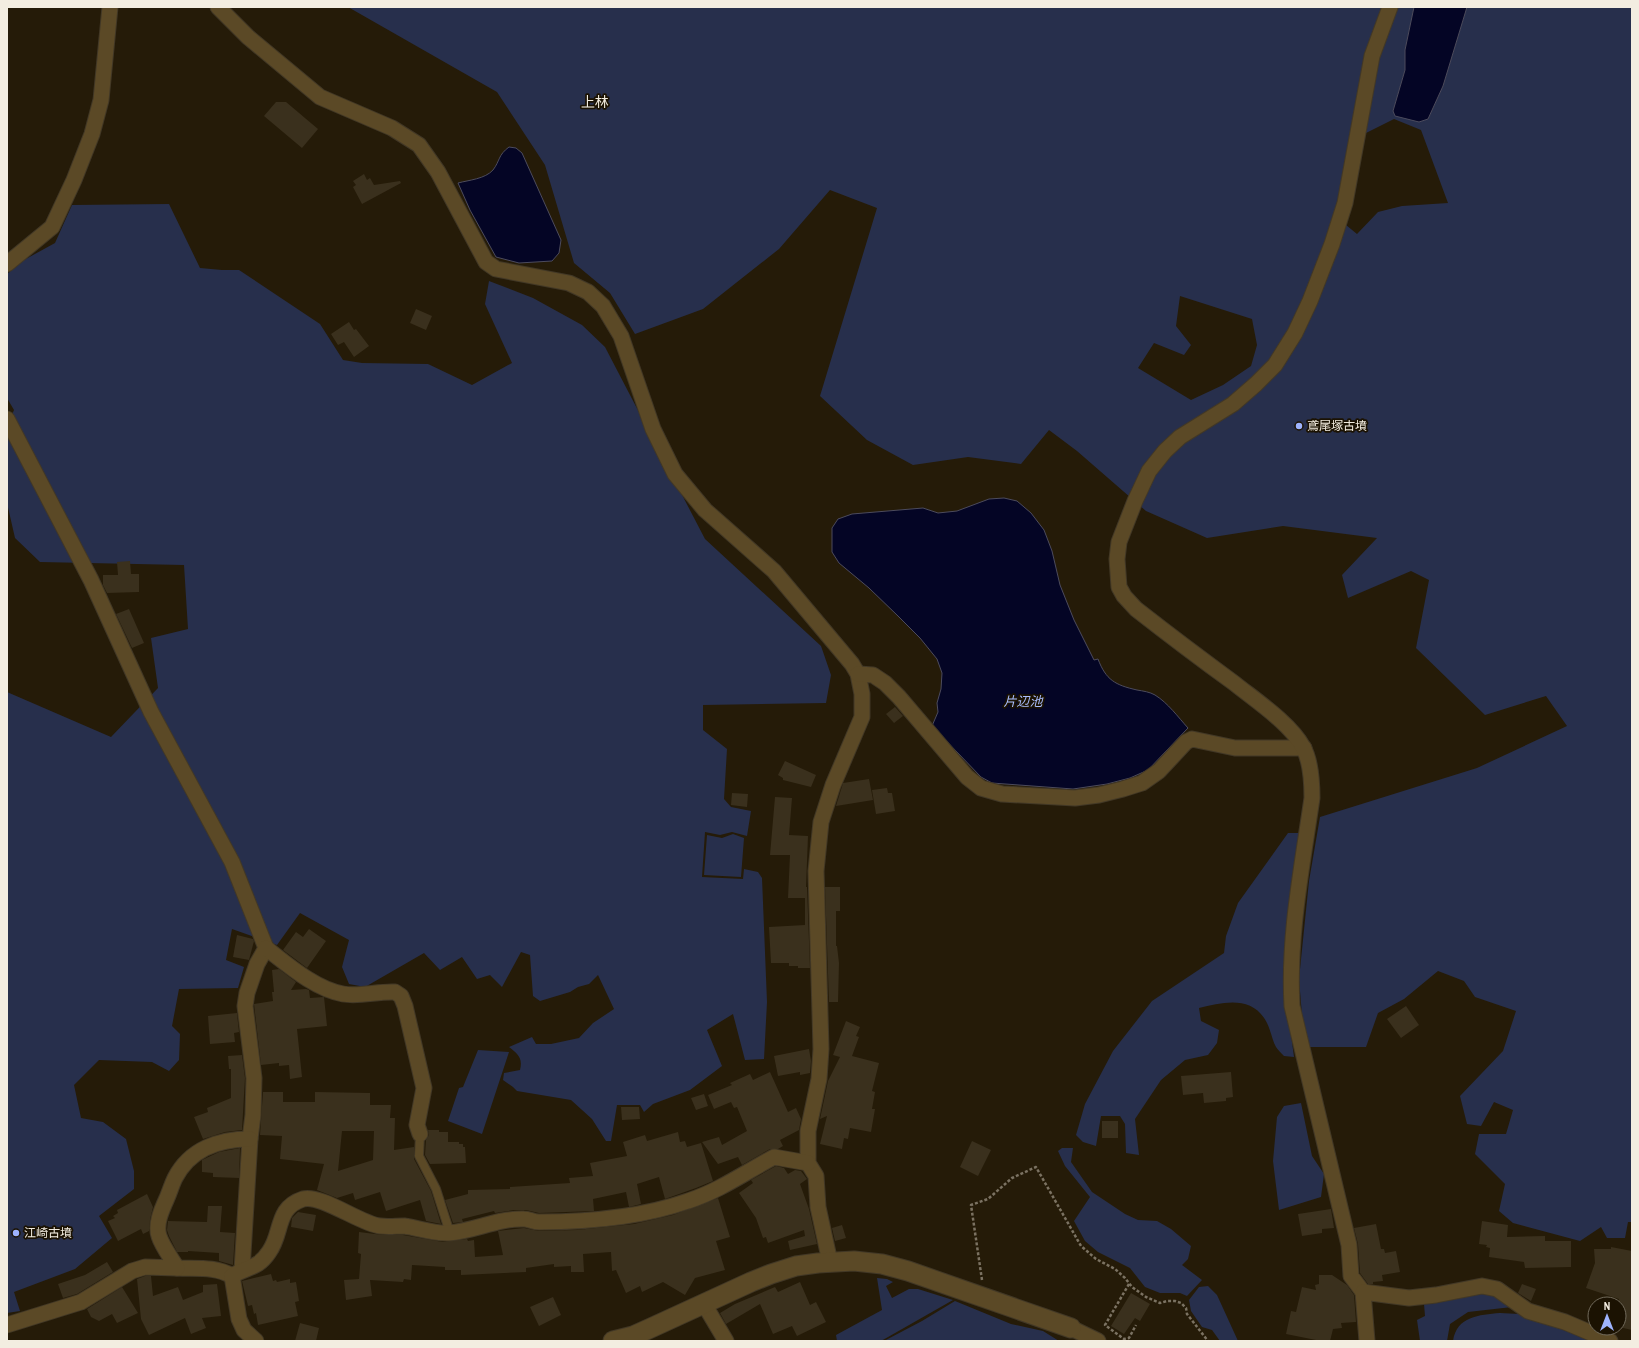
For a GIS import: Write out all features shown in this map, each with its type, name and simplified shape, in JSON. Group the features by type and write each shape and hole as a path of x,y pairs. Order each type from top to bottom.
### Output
{"street":[{"path":"7,264 52,227 74,180 92,134 101,100 110,7"},
{"path":"218,7 248,38 320,97 392,128 418,145 438,172 486,262 496,269 569,283 588,292 602,306 621,336 654,429 675,474 705,510 774,571 852,664 858,674 862,694 862,717 833,785 821,822 816,871 821,1049 820,1079 808,1131 808,1163 816,1176 818,1207 830,1262"},
{"path":"1367,1341 1363,1292 1351,1276 1349,1245 1292,1006 1291,979 1294,932 1312,798 1311,778 1304,748 1296,736 1262,705 1136,609 1124,596 1119,587 1117,550 1135,502 1149,471 1165,451 1180,437 1233,404 1256,384 1275,365 1296,333 1332,244 1345,203 1372,56 1390,7"},
{"path":"7,419 91,580 151,712 232,862 266,948 311,982 341,994 395,992 401,996 405,1006 424,1088 417,1126 420,1134"},
{"path":"858,674 873,675 885,683 899,697 967,777 981,788 1002,794 1075,798 1099,795 1123,789 1142,783 1159,771 1186,742 1192,739 1235,748 1304,748"},
{"path":"256,1341 244,1336 239,1319 237,1273 253,1115 254,1078 244,1006 257,964 266,948"},
{"path":"177,1268 159,1236 159,1221 162,1209 175,1177 187,1161 195,1154 214,1143 232,1139 250,1139"},
{"path":"7,1325 81,1302 132,1271 145,1267 214,1269 224,1272 237,1273 253,1268 270,1251 284,1213 291,1204 305,1199 320,1202 379,1226 405,1226 450,1233 497,1222 525,1219 537,1222 612,1219 657,1210 688,1201 715,1190 774,1157 808,1163"},
{"path":"613,1341 633,1336 772,1274 796,1266 830,1262 868,1262 908,1271 1071,1328 1098,1341"},
{"path":"1363,1292 1409,1298 1436,1295 1482,1286 1497,1289 1528,1311 1565,1322 1610,1341"},
{"path":"704,1304 726,1341"}],"lane":[{"path":"420,1134 419,1156 436,1189 450,1233"}],"path":[{"path":"983,1283 971,1205 988,1199 1012,1178 1036,1167 1081,1246 1096,1259 1115,1269 1132,1287 1146,1297 1160,1303 1167,1301 1181,1303 1186,1308 1187,1314 1208,1341"},
{"path":"1129,1284 1105,1325 1124,1339 1129,1338 1136,1325"}],"shaded area":[{"path":"348,7 1414,7 1405,50 1405,70 1393,111 1428,119 1443,86 1467,7 1632,7 1632,1222 1628,1222 1625,1238 1607,1238 1601,1227 1580,1241 1513,1223 1499,1211 1505,1184 1475,1154 1479,1134 1506,1134 1513,1110 1494,1102 1481,1126 1467,1124 1460,1096 1503,1051 1516,1011 1475,997 1464,981 1438,971 1404,999 1378,1013 1366,1047 1308,1047 1302,1015 1299,979 1309,881 1320,817 1477,768 1567,726 1546,696 1485,715 1416,648 1429,580 1411,571 1348,598 1342,575 1377,538 1283,526 1207,538 1146,511 1077,451 1049,430 1021,464 968,457 913,465 867,440 820,396 877,208 830,190 779,249 703,309 635,334 610,293 574,263 545,165 497,92","holes":["1394,119 1421,130 1448,203 1402,206 1378,212 1357,234 1335,216 1364,134","1180,296 1252,319 1257,345 1251,366 1223,385 1191,400 1138,368 1154,343 1184,355 1191,345 1176,326"]},
{"path":"169,204 200,268 239,270 320,324 343,360 362,363 428,364 472,385 512,363 485,304 489,281 533,298 582,325 605,347 705,539 821,646 831,675 826,703 703,705 703,730 727,749 724,799 731,807 751,811 747,836 732,832 720,835 705,832 702,877 743,879 744,869 758,872 762,878 767,1002 764,1059 745,1060 733,1014 707,1030 722,1066 690,1090 653,1104 644,1112 640,1105 617,1105 611,1141 606,1141 592,1119 571,1100 517,1091 503,1080 504,1073 520,1070 521,1066 519,1057 509,1047 532,1037 536,1044 551,1044 579,1038 593,1023 614,1009 598,975 589,984 578,987 570,992 540,1001 533,996 530,955 521,952 502,987 490,975 477,979 462,957 440,970 424,953 365,987 349,984 342,967 349,940 300,913 277,945 232,929 226,960 244,967 238,988 179,989 172,1026 180,1034 179,1060 169,1071 152,1062 99,1060 74,1085 81,1118 103,1122 126,1139 134,1171 134,1189 99,1216 112,1238 75,1269 14,1292 20,1311 7,1313 7,692 111,737 158,688 151,638 188,629 184,565 40,562 15,538 7,503 7,426 14,410 7,398 7,274 24,260 55,243 72,205"},
{"path":"1288,833 1299,833 1290,1027 1294,1057 1284,1056 1278,1049 1267,1023 1261,1014 1254,1008 1246,1004 1228,1003 1199,1008 1201,1021 1219,1030 1217,1043 1208,1055 1185,1060 1161,1080 1135,1119 1139,1155 1126,1153 1125,1124 1120,1116 1101,1116 1096,1146 1083,1142 1076,1135 1085,1104 1113,1051 1152,1001 1224,953 1226,936 1238,903"},
{"path":"733,834 744,838 741,877 704,875 707,835 722,838"},
{"path":"478,1050 509,1052 482,1134 448,1121 459,1088 463,1087"},
{"path":"1301,1103 1312,1156 1324,1174 1321,1197 1279,1210 1273,1161 1277,1117 1284,1106"},
{"path":"1062,1148 1073,1148 1071,1162 1092,1192 1125,1214 1138,1220 1157,1221 1171,1229 1191,1246 1188,1259 1182,1265 1202,1280 1187,1296 1180,1293 1160,1293 1145,1287 1130,1268 1098,1252 1085,1241 1074,1221 1090,1197 1065,1166 1058,1151"},
{"path":"877,1278 887,1279 893,1282 886,1286 892,1298 909,1289 918,1289 953,1300 881,1341 837,1341 836,1335 882,1310"},
{"path":"1208,1286 1217,1295 1238,1341 1220,1341 1212,1330 1202,1327 1191,1311 1189,1300 1199,1287"},
{"path":"1485,1293 1500,1298 1512,1307 1468,1312 1450,1324 1447,1341 1420,1341 1417,1320 1425,1316 1424,1304"},
{"path":"955,1301 1011,1324 1043,1331 1059,1341 884,1341 922,1321"},
{"path":"1500,1313 1519,1314 1594,1341 1453,1341 1459,1326 1470,1318"}],"water":[{"path":"1414,7 1467,7 1443,86 1428,119 1419,122 1395,116 1393,111 1405,70 1405,50"},
{"path":"509,147 516,148 522,153 561,240 559,253 552,261 519,263 496,257 470,210 458,183 472,180 490,173 501,155"},
{"name":"片辺池","path":"1004,498 1017,501 1031,513 1044,530 1052,551 1060,585 1074,620 1094,660 1098,659 1104,672 1117,684 1151,693 1160,698 1173,710 1188,728 1148,770 1130,778 1107,784 1073,789 992,783 981,777 932,726 938,712 937,703 941,689 942,673 937,659 920,638 898,616 869,588 839,563 832,552 832,528 838,519 852,514 923,508 938,513 957,511 989,499"}],"building":[{"path":"276,102 286,102 318,129 302,148 264,116"},
{"path":"364,174 367,180 370,178 374,185 400,181 401,183 362,204 353,187 356,185 353,181"},
{"path":"416,309 432,316 426,330 410,323"},
{"path":"349,322 354,330 356,329 369,346 354,357 344,342 338,345 331,334"},
{"path":"130,561 131,574 139,574 139,592 107,593 103,585 103,575 118,575 117,562"},
{"path":"129,609 144,643 132,648 116,614"},
{"path":"895,707 903,716 894,723 886,714"},
{"path":"785,761 816,775 811,787 783,780 783,778 778,775"},
{"path":"869,779 873,800 836,806 843,783"},
{"path":"887,788 888,793 892,793 895,811 876,814 872,790"},
{"path":"732,793 748,794 747,807 731,805"},
{"path":"775,797 792,798 789,835 808,836 806,887 810,968 789,966 789,963 771,963 769,927 805,925 805,898 788,898 790,855 770,855"},
{"path":"825,887 840,887 840,911 836,911 836,946 839,963 838,1002 829,1002"},
{"path":"309,929 326,941 307,968 283,950 296,932 303,937"},
{"path":"237,935 253,939 254,941 249,960 233,957"},
{"path":"279,969 296,982 291,990 306,989 309,990 310,998 324,997 327,1026 297,1029 302,1077 290,1079 289,1065 279,1066 279,1063 261,1065 254,1004 273,1001 272,992 274,992 272,970"},
{"path":"1406,1006 1419,1025 1401,1038 1387,1019"},
{"path":"237,1013 239,1032 234,1033 235,1042 210,1044 208,1016"},
{"path":"846,1021 860,1027 856,1036 859,1037 852,1056 879,1063 872,1091 875,1092 872,1109 875,1109 871,1132 850,1128 848,1139 844,1138 842,1149 820,1144 827,1116 820,1119 828,1081 840,1057 833,1055"},
{"path":"809,1049 811,1061 810,1073 800,1075 800,1072 778,1076 774,1056"},
{"path":"242,1055 245,1078 242,1130 225,1132 203,1139 194,1117 208,1112 207,1108 231,1098 231,1069 229,1069 228,1056"},
{"path":"770,1072 788,1112 796,1108 801,1119 799,1130 780,1140 783,1146 778,1149 770,1149 742,1165 738,1157 718,1164 702,1142 719,1137 722,1145 747,1131 737,1107 734,1108 731,1102 714,1109 708,1095 732,1085 730,1083 750,1074 753,1080"},
{"path":"1231,1072 1233,1097 1226,1098 1226,1101 1204,1103 1203,1093 1183,1095 1181,1076"},
{"path":"263,1092 283,1092 283,1102 315,1102 315,1092 370,1093 370,1105 391,1105 390,1118 395,1118 394,1150 414,1147 414,1159 431,1191 441,1224 426,1221 420,1200 386,1211 380,1192 355,1200 353,1193 337,1198 317,1190 324,1164 280,1159 282,1136 260,1135","holes":["342,1131 374,1131 373,1160 338,1171"]},
{"path":"704,1094 708,1106 696,1110 691,1098"},
{"path":"621,1107 639,1107 640,1119 622,1120"},
{"path":"1102,1121 1118,1121 1118,1138 1102,1138"},
{"path":"428,1130 448,1132 448,1142 459,1142 459,1144 463,1144 463,1147 465,1147 466,1163 430,1164 425,1155 426,1140 429,1135"},
{"path":"678,1132 680,1142 685,1141 687,1147 701,1143 713,1181 665,1199 659,1177 637,1184 641,1204 629,1207 626,1192 593,1199 594,1211 539,1213 526,1210 514,1210 495,1213 494,1211 462,1219 463,1222 453,1223 445,1200 468,1194 468,1190 510,1189 510,1187 570,1183 569,1178 593,1176 590,1163 627,1156 623,1142 645,1135 647,1141"},
{"path":"972,1141 991,1150 978,1176 960,1167"},
{"path":"240,1148 239,1178 213,1177 213,1173 202,1172 202,1160 219,1152"},
{"path":"776,1166 784,1168 788,1174 795,1170 801,1171 807,1179 800,1184 809,1209 817,1244 790,1250 788,1241 805,1236 804,1230 768,1243 766,1237 763,1238 756,1218 739,1193 753,1183 751,1180"},
{"path":"147,1194 153,1207 149,1231 143,1234 141,1229 118,1241 108,1221 115,1218 113,1216 118,1213 117,1210"},
{"path":"718,1198 730,1237 716,1241 725,1270 695,1278 685,1295 663,1282 642,1292 640,1286 626,1293 616,1270 612,1271 611,1252 583,1254 584,1272 571,1272 571,1266 554,1267 554,1264 526,1268 526,1272 461,1275 461,1270 445,1270 445,1267 412,1265 411,1280 404,1279 403,1282 370,1280 372,1296 346,1300 344,1280 359,1279 361,1254 358,1253 359,1232 383,1235 403,1235 443,1242 467,1239 468,1241 474,1240 475,1257 503,1255 498,1231 524,1228 539,1231 577,1230 634,1224 673,1215"},
{"path":"208,1206 222,1206 220,1232 235,1233 233,1265 219,1261 219,1253 188,1251 177,1252 169,1236 167,1230 168,1221 207,1222"},
{"path":"1331,1209 1334,1228 1322,1229 1322,1233 1302,1236 1298,1214"},
{"path":"298,1212 316,1215 313,1231 291,1227 292,1218"},
{"path":"1482,1221 1508,1225 1507,1237 1545,1236 1545,1241 1571,1241 1571,1267 1525,1268 1524,1262 1489,1257 1490,1248 1486,1247 1487,1245 1479,1244"},
{"path":"1376,1224 1381,1249 1384,1249 1385,1253 1396,1251 1400,1272 1382,1275 1383,1281 1368,1284 1360,1273 1358,1244 1354,1228"},
{"path":"842,1225 846,1238 835,1241 832,1228"},
{"path":"1611,1247 1632,1251 1632,1330 1627,1329 1627,1296 1610,1296 1586,1288 1595,1263 1594,1249 1611,1249"},
{"path":"107,1262 113,1272 77,1294 63,1298 58,1284 85,1275"},
{"path":"271,1274 273,1281 276,1280 277,1282 290,1279 290,1283 296,1282 299,1301 295,1302 298,1316 258,1325 256,1313 254,1314 252,1305 248,1306 242,1281"},
{"path":"1319,1275 1332,1275 1347,1285 1354,1295 1356,1322 1341,1323 1342,1328 1333,1329 1330,1341 1321,1341 1286,1334 1291,1311 1296,1312 1302,1287 1316,1290 1315,1285 1319,1284"},
{"path":"145,1276 151,1276 153,1296 178,1287 183,1300 203,1292 203,1285 217,1284 221,1316 202,1318 206,1328 191,1334 185,1318 149,1335 141,1319 137,1279"},
{"path":"800,1282 810,1305 816,1302 826,1322 797,1336 792,1326 773,1334 760,1304 726,1324 720,1313 735,1304 775,1287 778,1292"},
{"path":"1522,1284 1536,1289 1531,1301 1518,1293"},
{"path":"122,1287 138,1313 117,1323 112,1314 99,1321 91,1317 87,1309"},
{"path":"1131,1293 1150,1304 1140,1321 1135,1318 1124,1334 1111,1326"},
{"path":"553,1297 561,1315 539,1326 530,1307"},
{"path":"300,1323 319,1328 316,1341 295,1341"}],"place":[{"name":"鳶尾塚古墳","path":"1299,426"},
{"name":"江崎古墳","path":"16,1233"}],"district":[{"name":"上林","path":"595,102"}]}
